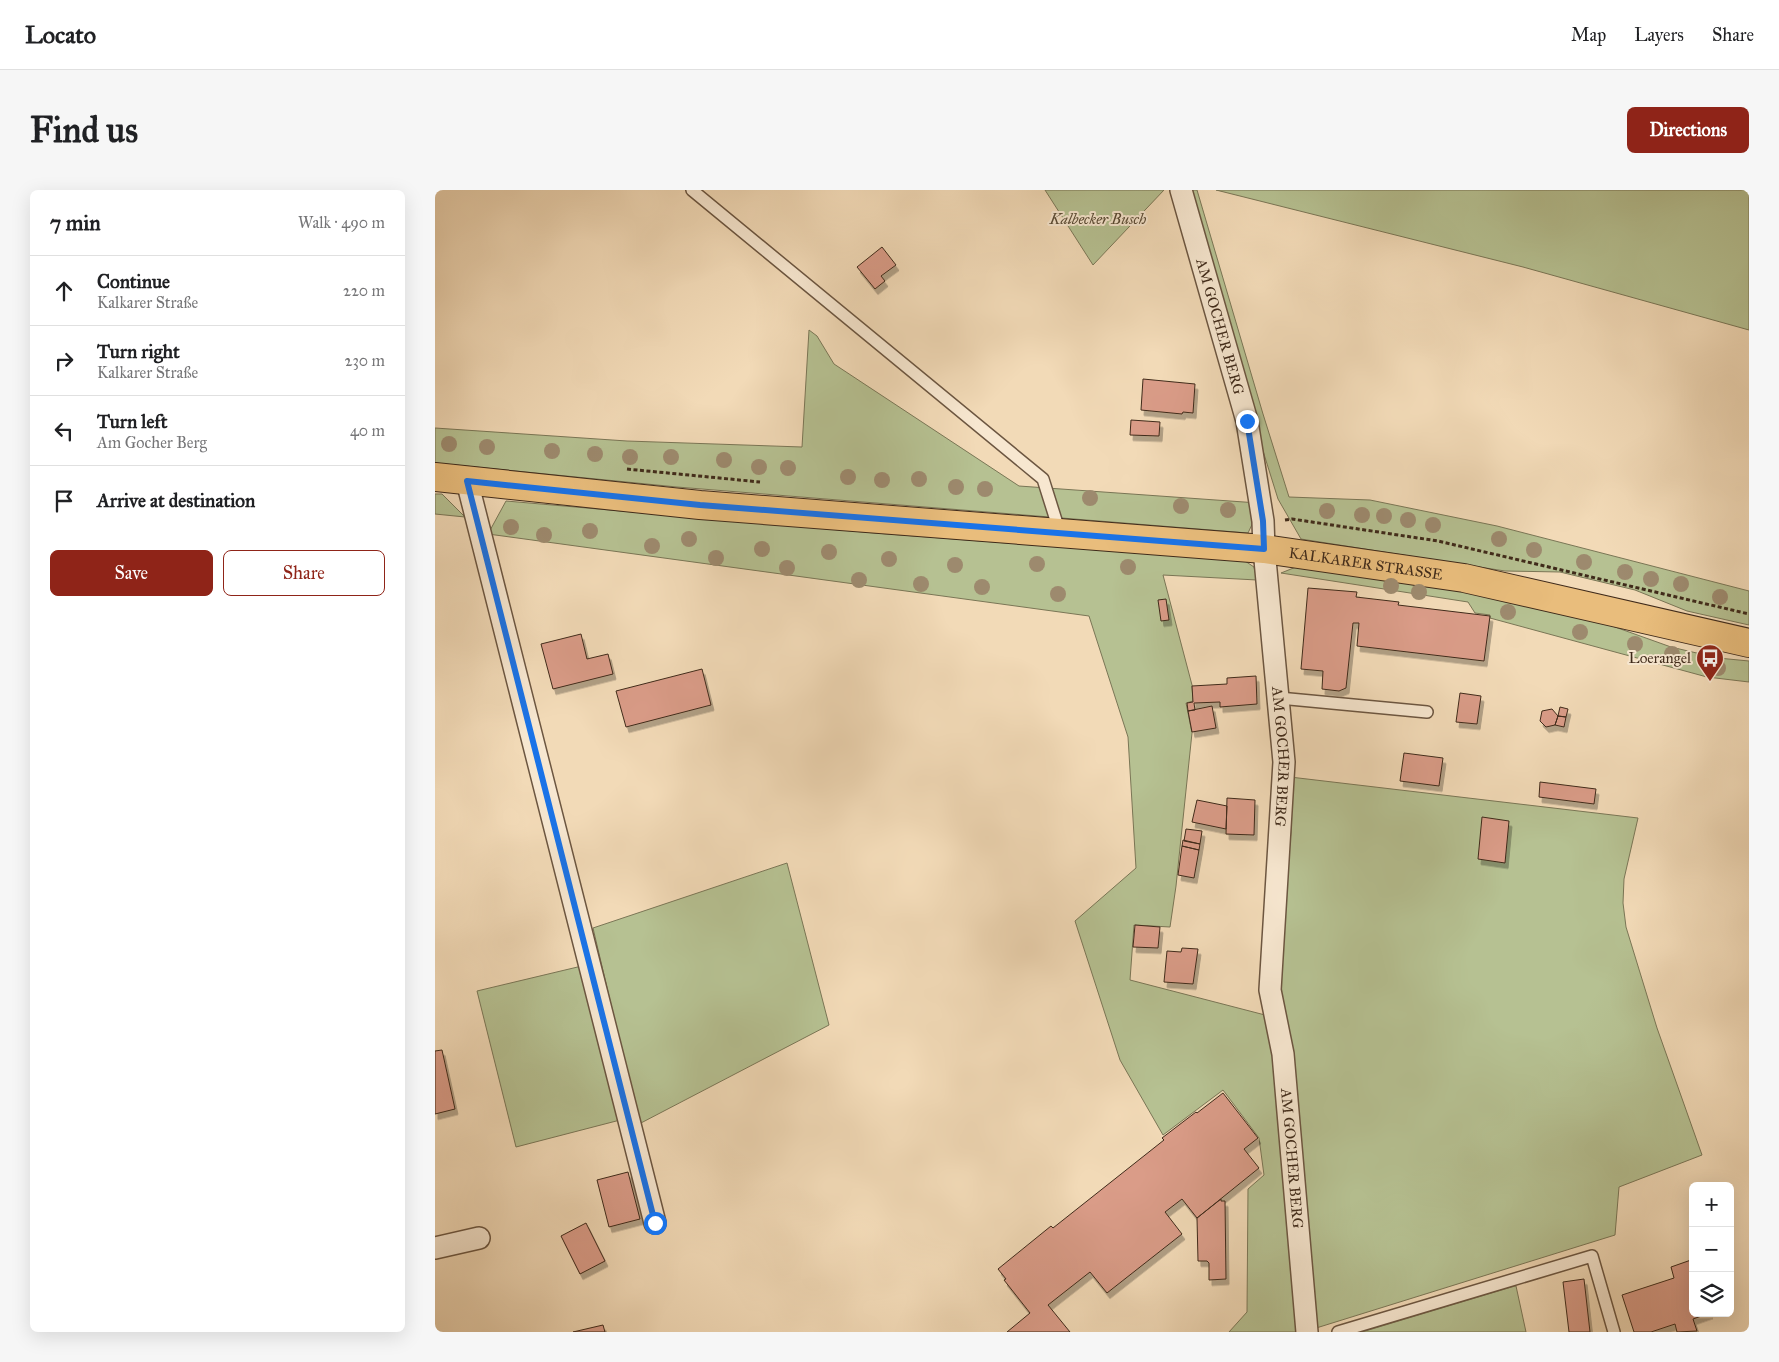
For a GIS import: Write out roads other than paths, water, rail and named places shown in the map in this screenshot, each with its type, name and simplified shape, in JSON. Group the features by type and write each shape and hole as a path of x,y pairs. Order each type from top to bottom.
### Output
{"main road":[{"name":"KALKARER STRASSE","path":"435,478 700,505 1264,549 1464,578 1749,642"}],"street":[{"name":"AM GOCHER BERG","path":"1181,190 1247,421 1263,521 1284,762 1270,990 1283,1054 1307,1332"},
{"path":"467,481 655,1223"},
{"path":"435,1248 479,1238"}],"lane":[{"path":"692,190 1043,479 1060,533"},
{"path":"1279,698 1427,712"},
{"path":"1338,1332 1592,1256 1614,1332"}],"place":[{"name":"Loerangel","path":"1710,682"}],"park label":[{"name":"Kalbecker Busch","path":"1098,219"}]}
